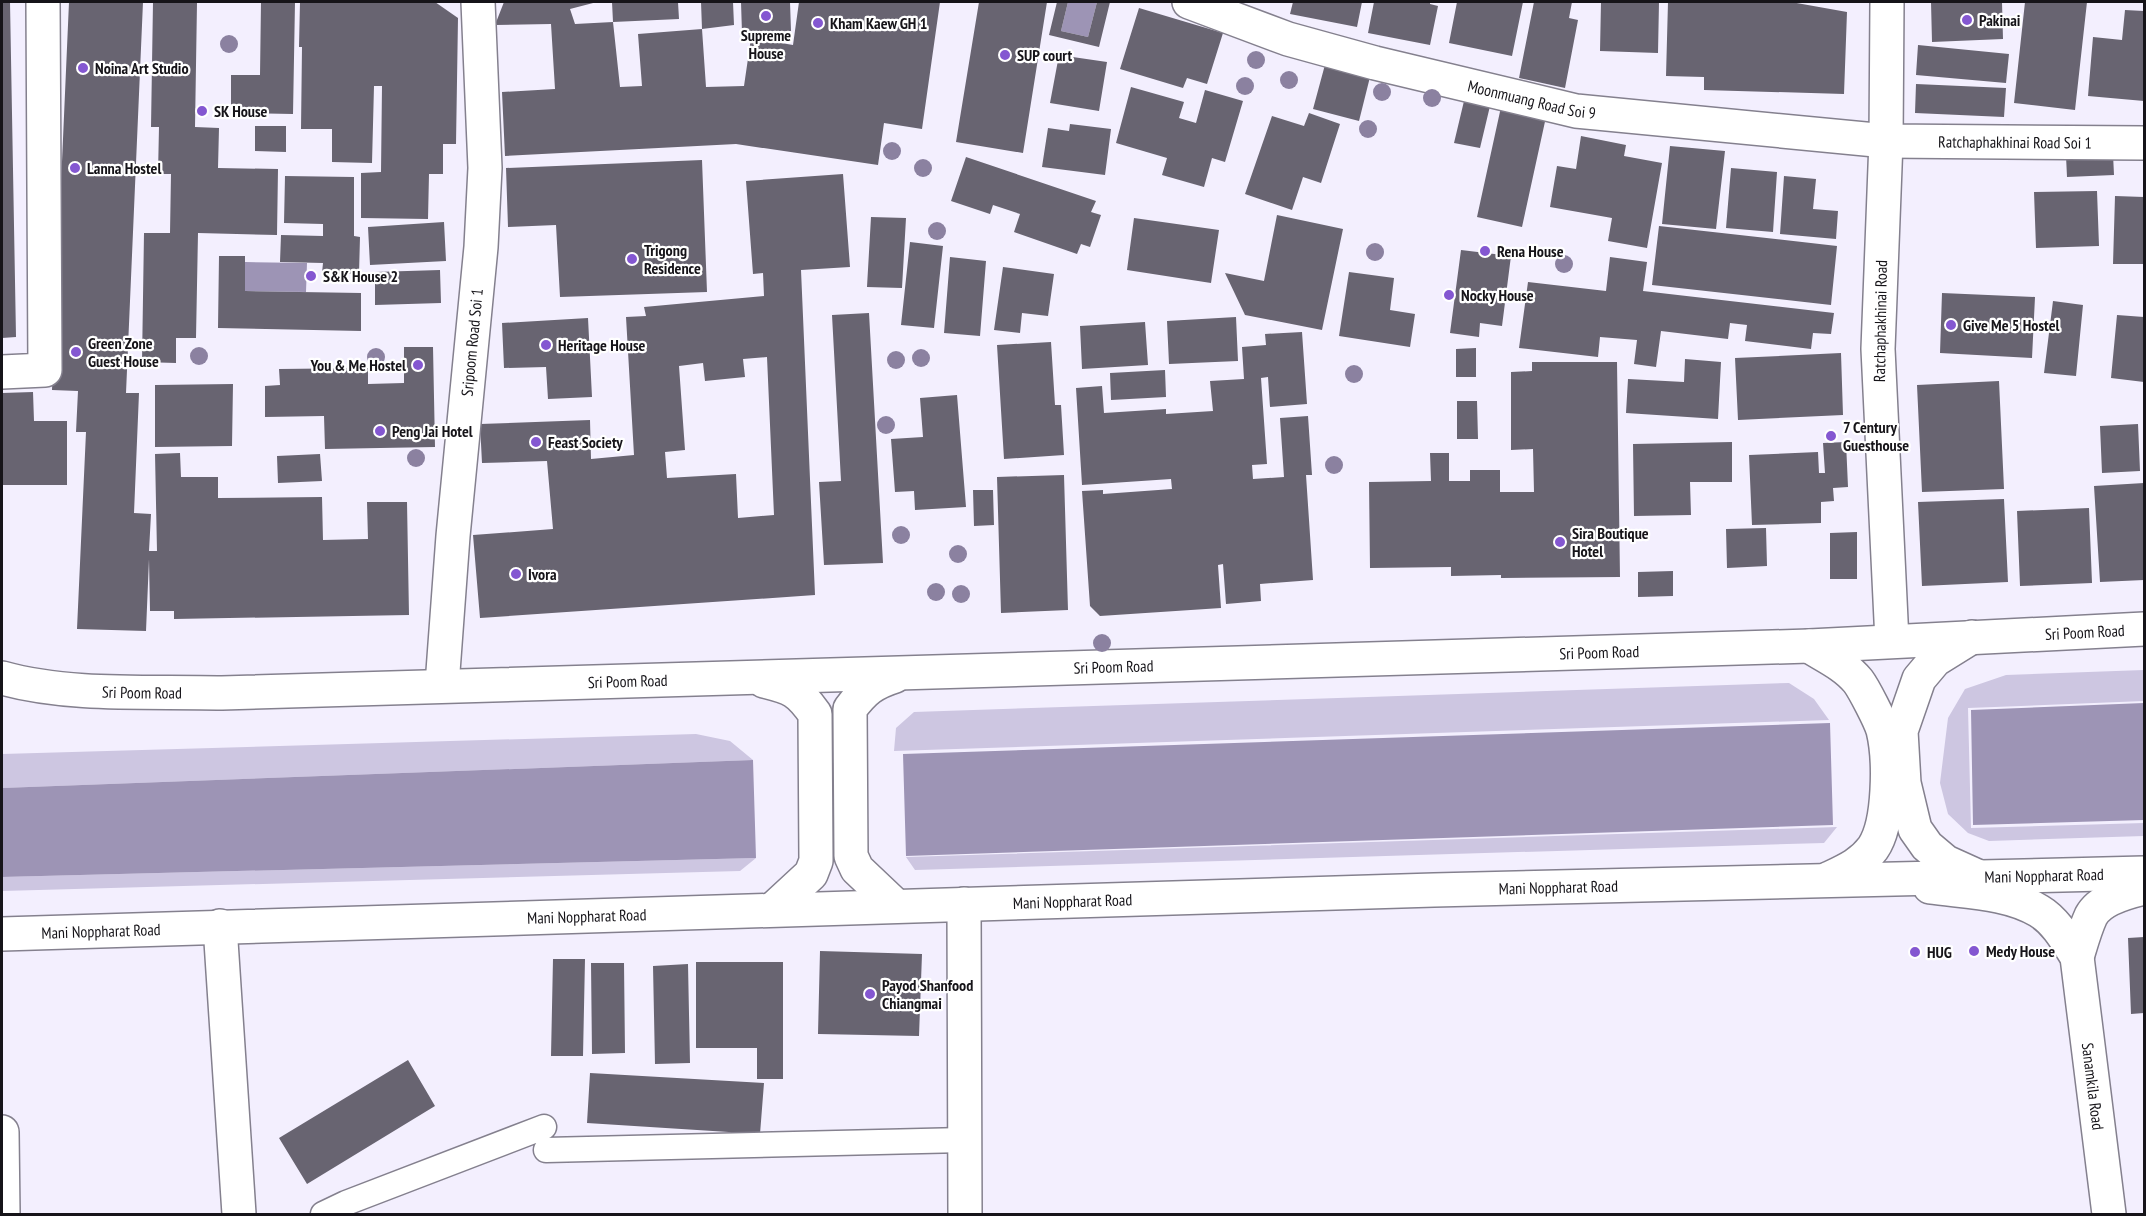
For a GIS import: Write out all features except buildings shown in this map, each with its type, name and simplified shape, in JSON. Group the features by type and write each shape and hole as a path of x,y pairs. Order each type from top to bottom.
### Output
{"main road":[{"path":"2,372 45,370 43,2"},
{"name":"Sripoom Road Soi 1","path":"442,685 453,536 481,247 485,168 478,2"},
{"name":"Moonmuang Road Soi 9","path":"1189,2 1288,39 1375,63 1576,111 1886,141"},
{"name":"Ratchaphakhinai Road","path":"1887,2 1886,141 1878,349 1892,641"},
{"name":"Ratchaphakhinai Road Soi 1","path":"1886,141 2145,143"},
{"name":"Sri Poom Road","path":"2,678 82,690 222,693 1809,646 2145,629"},
{"path":"1974,637 1935,660 1920,679 1901,730 1904,783 1915,829 1927,846 1946,862 1978,877"},
{"path":"1809,646 1839,664 1857,681 1883,729 1888,781 1883,829 1873,847 1856,866 1826,880"},
{"path":"895,905 857,869 851,856 850,709 862,693 877,682 904,672"},
{"path":"745,677 788,687 803,697 815,714 816,861 811,874 773,909"},
{"name":"Mani Noppharat Road","path":"2,934 964,903 1872,878 2145,873"},
{"name":"Sanamkila Road","path":"1872,878 2007,898 2039,911 2061,932 2077,957 2109,1215"},
{"name":"Sanamkila Road","path":"2077,957 2092,914 2116,897 2145,888"},
{"path":"964,903 965,1215"},
{"path":"220,926 239,1215"},
{"path":"2,1132 3,1215"}],"lane":[{"path":"322,1215 346,1203 545,1138 964,1140"}],"shaded area":[{"path":"1068,2 1097,2 1088,37 1061,31"},
{"path":"245,262 307,263 306,292 245,291"},
{"path":"2144,670 2144,701 1968,708 1971,828 2144,823 2144,836 1989,841 1968,833 1948,814 1940,783 1948,718 1965,689 2006,675"},
{"path":"1789,683 1814,699 1829,720 894,751 896,728 914,712"},
{"path":"2144,703 2144,820 1973,825 1971,710"},
{"path":"1830,723 1833,825 906,856 903,754"},
{"path":"696,734 730,741 753,760 2,788 2,754"},
{"path":"753,760 756,858 2,877 2,788"},
{"path":"1837,827 1824,843 915,870 906,857"},
{"path":"756,858 740,871 2,891 2,877"}],"place":[{"name":"Supreme House","path":"766,16"},
{"name":"Pakinai","path":"1967,20"},
{"name":"Kham Kaew GH 1","path":"818,23"},
{"name":"SUP court","path":"1005,55"},
{"name":"Noina Art Studio","path":"83,68"},
{"name":"SK House","path":"202,111"},
{"name":"Lanna Hostel","path":"75,168"},
{"name":"Rena House","path":"1485,251"},
{"name":"Trigong Residence","path":"632,259"},
{"name":"S&K House 2","path":"311,276"},
{"name":"Nocky House","path":"1449,295"},
{"name":"Give Me 5 Hostel","path":"1951,325"},
{"name":"Heritage House","path":"546,345"},
{"name":"Green Zone Guest House","path":"76,352"},
{"name":"You & Me Hostel","path":"418,365"},
{"name":"Peng Jai Hotel","path":"380,431"},
{"name":"7 Century Guesthouse","path":"1831,436"},
{"name":"Feast Society","path":"536,442"},
{"name":"Sira Boutique Hotel","path":"1560,542"},
{"name":"Ivora","path":"516,574"},
{"name":"Medy House","path":"1974,951"},
{"name":"HUG","path":"1915,952"},
{"name":"Payod Shanfood Chiangmai","path":"870,994"}]}
